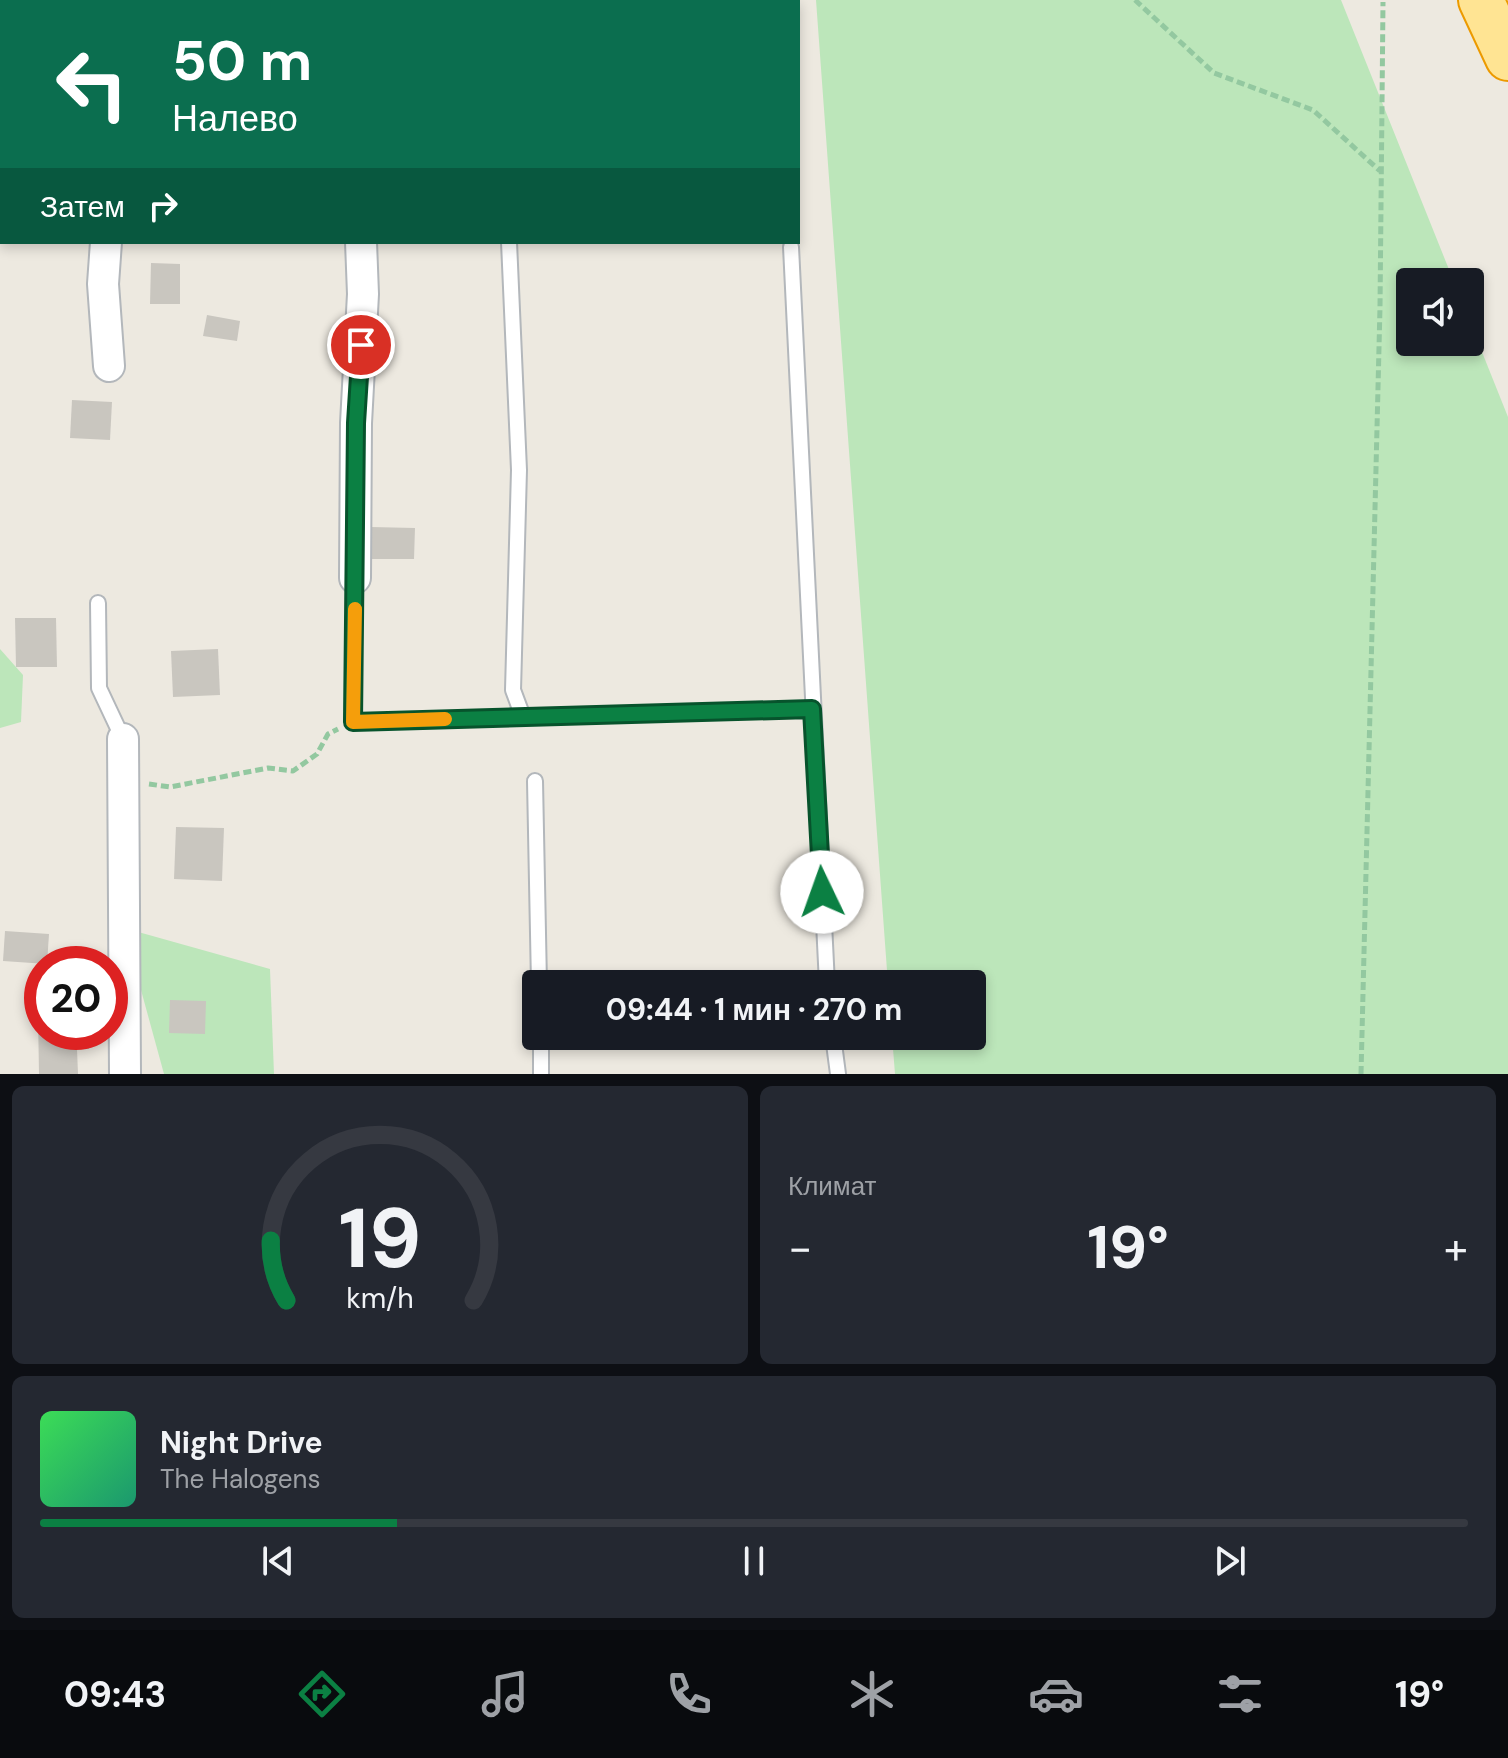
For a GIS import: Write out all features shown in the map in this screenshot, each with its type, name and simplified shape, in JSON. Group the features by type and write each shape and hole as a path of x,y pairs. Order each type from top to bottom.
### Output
{"highway":[{"path":"1481,0 1508,58"}],"street":[{"path":"106,244 103,284 109,366"},
{"path":"355,578 356,423 363,294 361,244"},
{"path":"123,739 125,1074"}],"lane":[{"path":"509,244 519,470 513,690 523,717"},
{"path":"791,247 826,970"},
{"path":"355,578 353,722 812,709"},
{"path":"98,603 99,688 123,739"},
{"path":"535,781 539,970"},
{"path":"541,1050 541,1074"},
{"path":"835,1050 838,1074"}],"path":[{"path":"1135,0 1214,73 1313,110 1381,172"},
{"path":"1361,1074 1383,2"},
{"path":"124,780 170,787 268,768 293,771 317,754 328,734 353,722"}],"green space":[{"path":"816,0 1341,0 1448,268 1396,268 1396,356 1484,356 1508,417 1508,1074 895,1074 893,1050 986,1050 986,970 887,970"},
{"path":"0,649 23,675 21,722 0,728"},
{"path":"124,928 270,969 274,1074 164,1074"}],"building":[{"path":"151,263 180,264 180,304 150,304"},
{"path":"207,315 240,321 237,341 203,336"},
{"path":"72,400 112,402 110,440 70,438"},
{"path":"371,527 415,528 414,559 370,559"},
{"path":"15,618 56,618 57,667 16,667"},
{"path":"218,649 220,695 173,697 171,651"},
{"path":"176,827 224,828 222,881 174,879"},
{"path":"5,931 49,934 48,946 24,946 24,962 3,961"},
{"path":"170,1000 206,1001 205,1034 169,1033"},
{"path":"39,1050 77,1050 78,1074 39,1074"}],"slow traffic":[{"path":"355,609 353,722 445,719"}],"route":[{"path":"361,345 356,423 353,722 812,709 822,892"}]}
